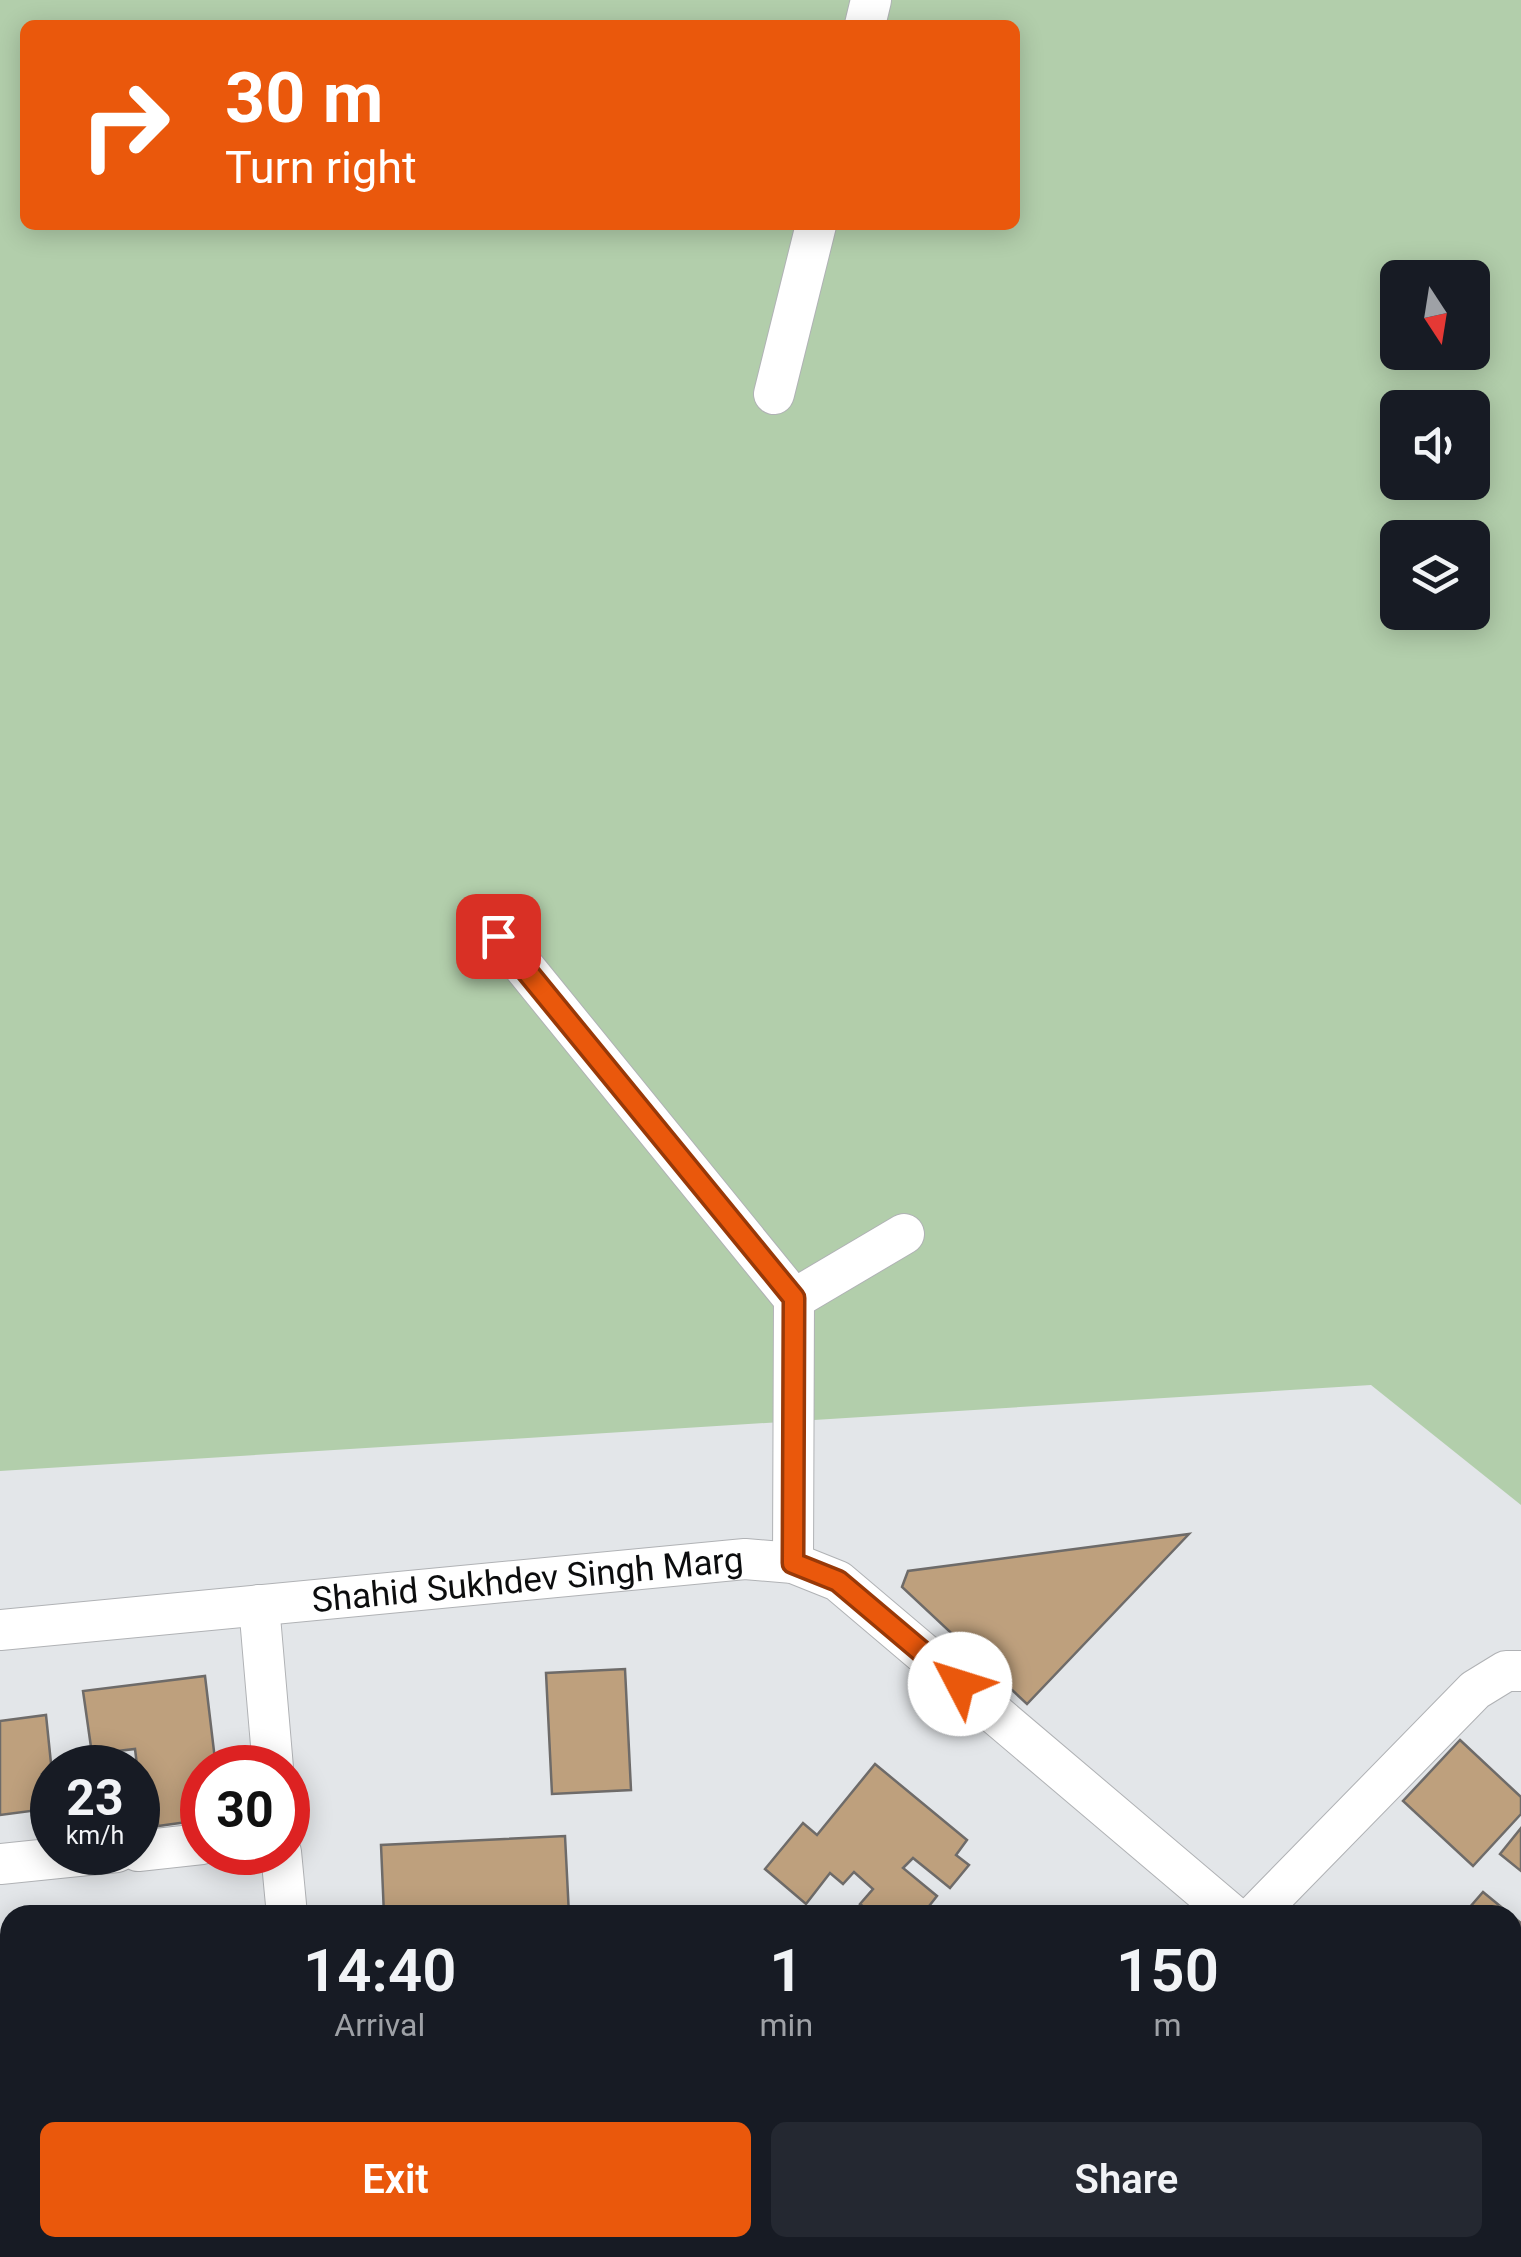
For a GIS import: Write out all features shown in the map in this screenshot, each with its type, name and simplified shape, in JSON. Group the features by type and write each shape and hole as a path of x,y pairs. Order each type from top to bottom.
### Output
{"street":[{"path":"774,394 815,230"},
{"path":"498,936 794,1298 793,1563"},
{"path":"794,1298 904,1234"},
{"name":"Shahid Sukhdev Singh Marg","path":"0,1630 745,1559 793,1563 838,1581 1220,1905"},
{"path":"260,1605 272,1745"},
{"path":"1265,1905 1475,1690 1506,1670 1521,1671"},
{"path":"0,1864 30,1861"},
{"path":"283,1875 285,1905"}],"green space":[{"path":"0,0 1521,0 1521,1505 1371,1385 0,1471"}],"building":[{"path":"1189,1534 1027,1704 902,1587 908,1571"},
{"path":"625,1669 631,1790 552,1794 546,1673"},
{"path":"205,1676 213,1745 180,1745 180,1823 160,1826 160,1745 91,1745 83,1691"},
{"path":"46,1715 49,1745 30,1745 30,1811 0,1815 0,1721"},
{"path":"1460,1740 1521,1797 1521,1814 1473,1866 1403,1801"},
{"path":"875,1764 967,1840 956,1855 969,1865 950,1888 913,1858 903,1868 937,1896 930,1905 861,1905 873,1889 854,1872 843,1884 830,1873 806,1904 765,1869 803,1823 817,1835"},
{"path":"1521,1828 1521,1871 1500,1854"},
{"path":"565,1836 568,1905 384,1905 381,1845"},
{"path":"1483,1892 1499,1905 1472,1905"}],"route":[{"path":"498,936 794,1298 793,1563 838,1581 960,1684"}]}
